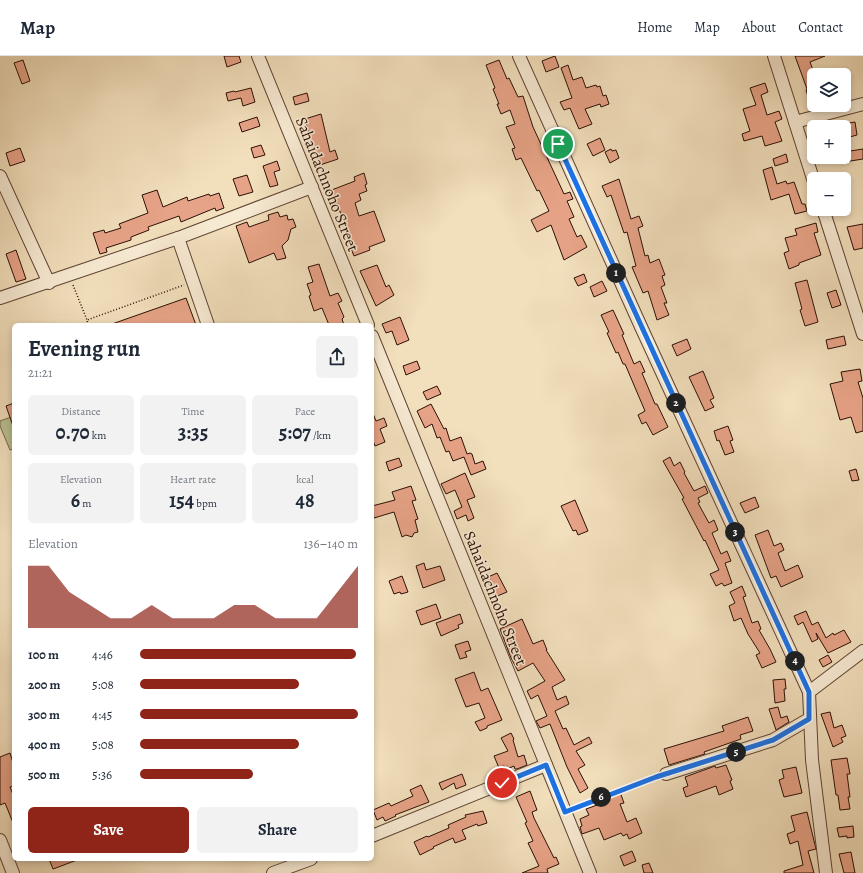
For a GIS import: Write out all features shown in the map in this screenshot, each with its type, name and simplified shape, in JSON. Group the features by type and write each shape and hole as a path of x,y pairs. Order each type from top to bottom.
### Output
{"street":[{"name":"Sahaidachnoho Street","path":"258,56 367,323"},
{"path":"519,56 809,692 812,760 826,873"},
{"path":"774,56 811,172"},
{"path":"795,122 863,104"},
{"path":"0,176 49,283"},
{"path":"0,298 49,283 178,238 312,187"},
{"path":"825,216 863,334"},
{"path":"178,238 207,323"},
{"name":"Sahaidachnoho Street","path":"374,341 590,873"},
{"path":"809,692 863,651"},
{"path":"666,774 773,740 809,719"},
{"path":"374,835 546,765"},
{"path":"0,840 13,873"},
{"path":"280,869 305,861"}],"path":[{"path":"70,275 88,323"},
{"path":"88,323 87,320 193,282"},
{"path":"565,812 666,774"}],"green space":[{"path":"12,417 12,450 10,450 0,426 0,421"}],"building":[{"path":"224,56 239,56 241,62 227,67"},
{"path":"555,56 559,67 546,72 542,61"},
{"path":"795,56 825,56 810,62 812,68 807,68 807,89"},
{"path":"23,60 30,81 22,84 14,63"},
{"path":"499,60 507,79 509,78 518,97 523,96 533,127 564,194 570,192 573,199 567,201 574,217 569,219 577,237 581,235 587,247 564,260 551,225 537,232 531,220 549,211 539,190 537,191 521,158 516,160 512,149 515,148 506,127 515,124 510,110 501,114 497,104 499,104 493,89 495,88 486,65"},
{"path":"568,65 573,80 582,77 586,88 596,85 597,87 600,86 603,96 606,95 609,104 601,107 600,104 585,109 592,124 579,129 570,108 564,110 560,102 572,98 561,68"},
{"path":"765,83 768,92 761,95 767,115 779,111 782,119 775,122 782,141 765,146 762,136 744,141 742,134 750,131 743,109 756,105 750,88"},
{"path":"251,88 255,102 243,106 241,98 228,101 226,93"},
{"path":"307,93 309,101 295,105 293,97"},
{"path":"321,114 330,152 335,150 338,159 320,165 312,146 305,119"},
{"path":"257,117 260,126 242,132 239,123"},
{"path":"855,122 857,135 851,137 851,123"},
{"path":"600,138 605,150 593,156 587,144"},
{"path":"261,145 265,155 254,158 251,148"},
{"path":"20,148 25,161 10,166 6,153"},
{"path":"611,149 612,151 616,150 619,158 610,163 605,152"},
{"path":"863,149 863,159 851,161 851,151"},
{"path":"786,154 788,162 775,166 773,159"},
{"path":"277,161 280,170 274,172 278,185 270,187 263,166"},
{"path":"772,167 777,184 786,181 787,184 794,182 802,204 805,204 807,211 795,214 789,194 771,200 763,170"},
{"path":"364,173 367,191 359,194 361,200 355,203 359,216 374,211 385,241 369,247 370,250 354,256 347,239 350,238 344,222 335,199 332,200 329,191 355,181 354,177"},
{"path":"247,175 253,192 239,196 233,179"},
{"path":"619,179 631,219 639,216 643,226 638,228 645,256 648,255 650,263 659,259 665,275 662,276 665,285 661,287 667,303 664,303 669,315 657,320 648,291 643,293 632,267 636,266 627,232 624,233 611,195 607,197 602,186"},
{"path":"157,190 163,207 187,197 188,201 209,194 210,196 219,193 224,208 216,211 215,208 181,222 179,216 148,227 149,230 131,237 131,240 106,248 107,252 100,254 93,233 104,230 105,233 121,228 119,224 148,213 142,195"},
{"path":"278,212 280,217 287,215 288,220 293,219 296,227 291,229 288,240 282,246 286,258 277,260 274,253 249,263 236,226 247,222 249,227 269,220 268,215"},
{"path":"816,223 818,232 814,233 821,255 799,263 799,265 789,269 784,253 789,251 785,238 797,235 795,229"},
{"path":"863,224 863,248 854,250 847,227"},
{"path":"16,250 26,279 16,282 6,254"},
{"path":"319,264 330,296 338,293 342,301 338,303 344,317 342,319 343,323 328,323 322,308 314,311 307,284 313,282 308,267"},
{"path":"377,265 386,287 389,285 394,295 376,306 360,271"},
{"path":"584,274 587,282 578,286 574,278"},
{"path":"807,280 818,322 805,326 800,310 802,309 795,283"},
{"path":"602,281 607,291 594,297 590,287"},
{"path":"836,290 841,305 832,308 827,293"},
{"path":"186,298 195,323 115,323"},
{"path":"613,310 624,334 622,335 634,364 640,361 645,372 642,373 655,404 657,404 668,427 653,435 646,422 642,424 638,415 645,411 625,364 623,364 618,352 616,353 601,315"},
{"path":"400,317 409,340 397,345 392,331 386,333 382,324"},
{"path":"844,336 846,345 828,349 826,340"},
{"path":"687,339 691,349 677,356 672,345"},
{"path":"417,361 420,369 406,375 403,366"},
{"path":"860,369 862,381 858,382 863,398 863,431 856,433 851,417 840,420 830,384 843,381 841,372"},
{"path":"703,371 714,398 710,400 714,407 705,411 689,377"},
{"path":"437,386 441,394 427,400 423,392"},
{"path":"12,404 12,423 6,406"},
{"path":"431,404 444,429 446,428 450,441 461,437 467,454 472,454 475,464 483,461 486,469 471,475 464,457 453,461 449,451 446,452 440,437 437,438 432,424 425,428 417,411"},
{"path":"374,416 376,421 384,418 387,426 380,429 385,442 375,446"},
{"path":"728,426 733,440 730,441 734,452 725,455 719,440 717,441 714,431"},
{"path":"670,457 674,466 680,462 694,491 705,486 708,493 698,498 700,502 698,503 709,523 714,520 718,530 712,533 721,554 727,551 731,561 725,563 732,583 724,586 722,583 716,586 710,574 719,570 705,540 704,541 682,499 684,498 663,461"},
{"path":"399,458 402,466 389,471 386,462"},
{"path":"856,469 859,480 852,481 849,471"},
{"path":"465,473 475,497 467,500 474,518 468,521 466,515 457,519 454,511 462,507 455,490 446,494 441,484"},
{"path":"411,486 416,500 412,501 418,519 415,520 418,532 414,533 412,537 406,535 402,537 394,512 374,518 374,505 395,500 392,492"},
{"path":"755,497 759,507 745,513 740,503"},
{"path":"575,500 588,531 578,535 576,530 573,531 561,506"},
{"path":"768,530 774,546 781,543 784,550 778,553 785,571 798,565 803,577 781,587 776,576 771,578 755,535"},
{"path":"424,563 426,570 440,566 445,580 423,588 416,566"},
{"path":"497,573 507,592 495,597 486,578"},
{"path":"402,576 408,592 394,594 389,581"},
{"path":"742,586 746,596 743,597 752,623 758,621 761,629 759,630 776,662 762,668 756,655 760,653 748,634 741,618 734,621 729,606 735,603 730,592"},
{"path":"436,604 441,618 421,625 416,611"},
{"path":"806,611 812,625 818,622 826,638 833,633 834,635 844,630 851,642 828,653 816,633 818,639 812,642 803,622 798,625 794,616"},
{"path":"460,614 463,623 458,625 459,628 441,636 436,623"},
{"path":"522,619 533,644 543,640 546,650 565,680 552,687 557,700 566,696 569,704 555,711 563,729 566,728 574,745 589,737 592,743 576,751 585,765 578,769 588,788 580,793 567,767 550,724 540,728 536,721 547,716 538,695 531,699 527,691 545,681 533,663 518,671 511,658 500,629"},
{"path":"468,641 471,650 465,652 467,657 460,659 455,645"},
{"path":"828,655 832,662 823,667 819,660"},
{"path":"474,672 481,691 488,688 502,720 487,726 487,728 480,731 475,722 485,718 479,703 466,707 455,679"},
{"path":"785,679 785,701 775,703 773,680"},
{"path":"778,707 781,718 787,716 789,722 776,730 769,709"},
{"path":"830,712 834,728 842,725 846,736 841,738 843,742 833,747 821,714"},
{"path":"748,717 753,731 740,735 741,739 704,752 705,754 669,765 664,749 724,731 722,726"},
{"path":"511,733 518,757 524,755 527,765 517,769 515,769 514,766 505,770 504,766 499,768 494,756 508,751 501,738"},
{"path":"10,753 12,760 12,786 10,787 12,792 12,820 5,803 0,805 0,757"},
{"path":"847,758 850,774 847,774 850,809 840,810 838,795 836,795 831,760"},
{"path":"726,765 732,780 730,781 733,789 719,795 716,786 686,797 683,788 688,786 685,777 715,766 716,768"},
{"path":"796,767 802,793 784,797 779,780 784,778 782,770"},
{"path":"462,774 466,785 456,789 454,783 442,790 439,783"},
{"path":"421,785 429,802 395,815 396,816 385,821 383,817 377,820 374,810 389,803 391,806 413,796 410,790"},
{"path":"530,791 537,810 532,812 534,818 554,858 556,857 559,864 547,869 548,873 522,873 539,866 528,843 533,841 525,823 527,822 516,797"},
{"path":"620,792 624,803 620,804 627,822 636,818 642,833 629,839 627,834 623,836 621,833 604,840 599,828 582,834 580,819 589,815 586,809 608,801 606,797"},
{"path":"483,811 487,823 478,826 477,824 462,830 466,839 455,843 453,838 420,855 414,842 449,828 448,825 466,817 465,815"},
{"path":"807,812 816,849 808,851 814,873 784,873 784,871 803,865 798,841 790,844 787,834 795,831 791,816"},
{"path":"853,826 854,837 839,837 837,828"},
{"path":"632,851 636,861 624,866 620,856"},
{"path":"851,852 855,873 844,873 839,854"},
{"path":"50,861 74,861 53,869"},
{"path":"649,863 653,873 644,873 642,865"}],"route":[{"path":"502,783 546,765 565,812 656,777 773,740 809,719 809,692 558,144"}]}
